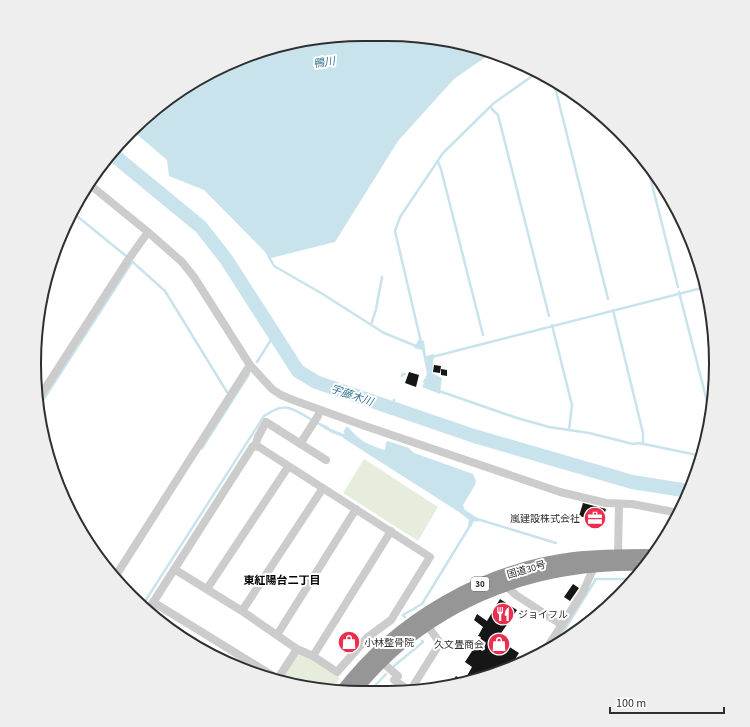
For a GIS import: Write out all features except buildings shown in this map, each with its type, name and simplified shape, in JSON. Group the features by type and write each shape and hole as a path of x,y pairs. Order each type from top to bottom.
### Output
{"highway":[{"name":"国道30号","path":"347,685 367,663 403,630 421,616 481,584 522,569 573,558 646,555"},
{"name":"国道30号","path":"360,686 382,662 408,638 464,603 505,585 550,572 617,565 638,565"}],"street":[{"path":"93,187 182,262 194,277 250,365 272,389 320,410 560,492 606,503 632,504 673,512"},
{"path":"43,393 148,232"},
{"path":"118,572 250,365"},
{"path":"300,444 315,421 320,410"},
{"path":"151,606 250,450 253,446 255,446 266,422 326,460"},
{"path":"174,569 242,611 297,649 313,656 337,672 368,638 391,620 430,557 259,447 255,446"},
{"path":"207,590 288,467"},
{"path":"242,611 323,488"},
{"path":"618,555 619,504"},
{"path":"277,635 356,509"},
{"path":"313,656 391,531"},
{"path":"552,641 583,592 594,567"},
{"path":"505,585 516,595 562,625"},
{"path":"153,602 261,669"},
{"path":"414,684 440,643 427,625"},
{"path":"281,675 297,649"},
{"path":"382,662 398,676 394,680 402,685"}],"green space":[{"path":"364,459 438,507 418,541 343,493"},
{"path":"298,653 317,661 340,678 335,684 301,680 283,676"}],"water":[{"name":"鴨川","path":"364,41 429,44 449,47 486,57 454,79 398,141 335,242 271,258 204,190 169,176 167,160 136,134 184,95 221,74 260,58 301,47"},
{"path":"419,339 424,341 426,356 434,354 432,373 442,378 440,394 422,387 427,373 422,350 414,348"},
{"path":"318,422 344,434 345,433 343,432 347,426 360,439 373,446 385,450 386,442 388,441 409,448 414,453 473,474 476,481 475,485 463,505 465,510 479,519 478,522 474,521 471,527 468,525 469,520 459,512 343,437 332,433 317,424"}],"waterway":[{"path":"421,342 395,231 400,217 443,153 494,103 533,76"},
{"path":"555,89 608,299"},
{"path":"490,107 498,115 549,316"},
{"name":"宇藤木川","path":"116,157 201,227 226,259 298,371 316,382 474,436 632,482 683,490"},
{"path":"438,162 483,335"},
{"path":"650,178 678,287"},
{"path":"77,216 126,256 165,291 227,392"},
{"path":"267,253 274,266 321,293 384,333 416,346"},
{"path":"43,400 132,262"},
{"path":"371,325 376,309 382,277"},
{"path":"432,357 700,289"},
{"path":"679,292 707,400"},
{"path":"613,310 643,433 643,444"},
{"path":"552,325 572,405 569,430"},
{"path":"257,362 274,335"},
{"path":"202,448 249,374"},
{"path":"402,376 405,374"},
{"path":"439,391 517,418 549,427 589,433 633,444 639,443 696,455"},
{"path":"392,408 394,400"},
{"path":"145,601 264,416 278,408 284,407 295,410 314,421"},
{"path":"477,519 556,543"},
{"path":"405,617 403,615 422,604 471,524"},
{"path":"595,579 626,579"},
{"path":"561,635 596,579"},
{"path":"394,666 423,642 422,641"},
{"path":"375,686 386,674"}],"place":[{"name":"嵐建設株式会社","path":"595,518"},
{"name":"ジョイフル","path":"503,614"},
{"name":"小林整骨院","path":"349,642"},
{"name":"久文畳商会","path":"499,644"}],"district":[{"name":"東紅陽台二丁目","path":"282,580"}]}
